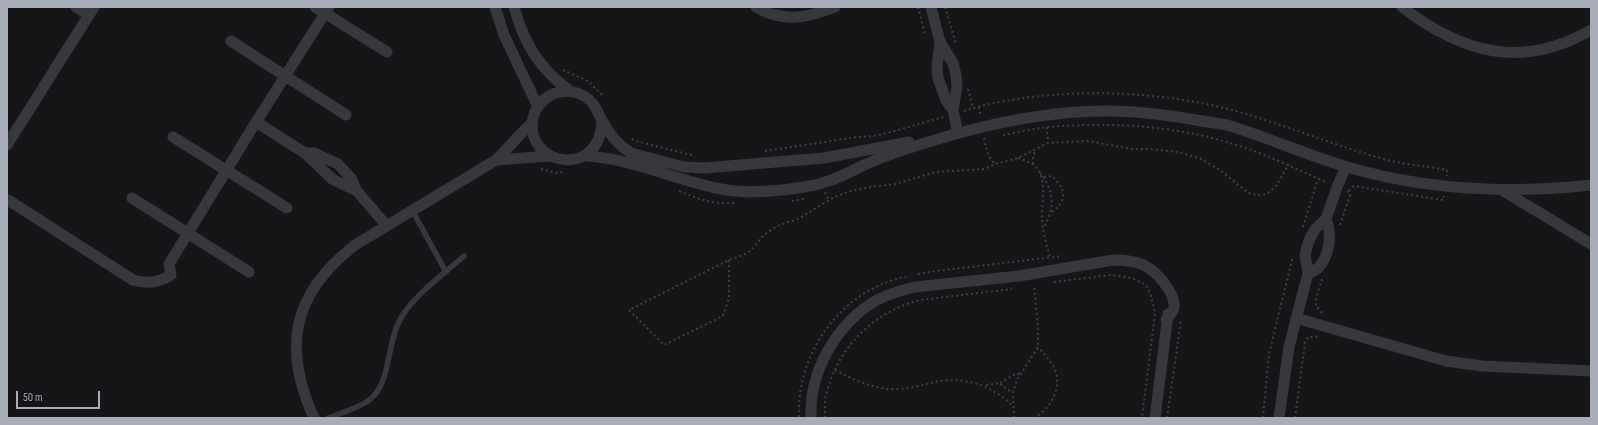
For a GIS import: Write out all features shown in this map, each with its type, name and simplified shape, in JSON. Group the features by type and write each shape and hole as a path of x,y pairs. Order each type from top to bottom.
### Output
{"street":[{"path":"7,145 91,11 76,7"},
{"path":"315,7 327,10 387,52"},
{"path":"495,7 504,35 538,107"},
{"path":"514,7 532,52 548,72 570,91 585,96 591,101 596,107 602,121 620,145 631,153 656,165 710,186 731,191 805,187 834,180 876,159 958,133 1034,117 1072,112 1109,111 1146,113 1223,124 1259,135 1346,167 1419,183 1501,190 1591,185"},
{"path":"756,7 778,16 793,18 811,15 835,7"},
{"path":"931,7 940,42 953,63 956,75 957,87 954,112 958,133"},
{"path":"1402,7 1445,36 1469,45 1494,51 1520,52 1546,48 1570,41 1591,30"},
{"path":"8,200 126,276 134,285 145,289 157,289 167,284 174,275 169,264 327,10"},
{"path":"231,41 346,115"},
{"path":"940,42 937,66 938,78 944,95 954,112"},
{"path":"550,156 539,146 533,131 532,123 538,107 549,96 556,93 570,91"},
{"path":"586,156 596,144 602,129 602,121"},
{"path":"256,122 305,153 332,179 357,192"},
{"path":"314,418 304,395 297,367 296,355 297,332 303,310 315,286 330,267 354,245 496,160 532,123"},
{"path":"172,137 287,208"},
{"path":"496,160 550,156 564,160 572,160 586,156 656,165 694,168 837,156 943,137"},
{"path":"305,153 314,153 338,164 351,178 357,192 386,225"},
{"path":"1279,418 1289,347 1308,274 1305,255 1309,240 1316,228 1326,219 1336,187 1346,167"},
{"path":"1501,190 1591,244"},
{"path":"132,198 249,272"},
{"path":"1308,274 1319,267 1326,254 1330,233 1326,219"},
{"path":"811,418 814,384 826,353 840,332 863,310 878,300 901,290 915,287 1019,276 1095,264 1138,269 1151,276 1162,289 1170,306 1166,320 1155,418"},
{"path":"1296,318 1429,357 1464,364 1591,371"}],"lane":[{"path":"412,210 446,272"},
{"path":"328,418 362,404 377,393 383,381 392,336 401,318 413,302 464,256"}],"path":[{"path":"558,67 588,81 598,90 603,98"},
{"path":"762,151 873,136 954,112 973,108"},
{"path":"1000,136 1047,127 1118,125 1178,132 1232,143 1289,164 1318,179 1349,191 1350,195 1340,225"},
{"path":"1047,127 1048,143"},
{"path":"630,138 636,141 699,156"},
{"path":"978,140 984,138"},
{"path":"729,260 729,298 724,316 664,345 629,310 729,260 748,253 764,235 777,226 798,219 829,200 851,191 895,184 936,172 985,169 995,164 1018,158 1048,143 1088,141 1132,149 1178,152 1201,159 1220,170 1248,193 1258,195 1267,194 1276,186 1289,164"},
{"path":"1032,164 1033,156 1037,149"},
{"path":"1018,158 1032,164 1047,180 1052,197 1051,213 1043,229"},
{"path":"1040,172 1044,203 1042,217 1043,229 1050,258"},
{"path":"1044,177 1052,176 1060,184 1064,195 1060,206 1051,213"},
{"path":"1302,228 1318,179"},
{"path":"829,189 824,191 829,200"},
{"path":"677,190 704,201 723,204 738,203"},
{"path":"791,201 806,199"},
{"path":"1263,418 1269,354 1289,271 1296,250"},
{"path":"799,418 798,400 809,358 823,334 836,318 859,296 890,280 936,271 1064,256"},
{"path":"1048,283 1111,275 1132,278 1146,285 1155,313 1142,418"},
{"path":"1295,418 1305,342 1308,337 1316,337 1321,325 1323,313 1320,312 1316,306 1316,299 1323,277"},
{"path":"1014,418 1013,392 1017,380 1038,347 1038,327 1034,286 1027,287"},
{"path":"826,418 825,399 835,370 846,351 867,327 878,318 899,306 920,300 988,293 1019,288"},
{"path":"1168,418 1182,315"},
{"path":"1034,418 1044,411 1051,402 1056,390 1057,374 1053,366 1038,347"},
{"path":"835,370 874,387 891,389 916,387 936,382 954,380 985,385 1000,383 1016,374 1021,374"},
{"path":"1000,383 1006,389 1013,392"},
{"path":"985,385 1002,395 1013,406"}]}
